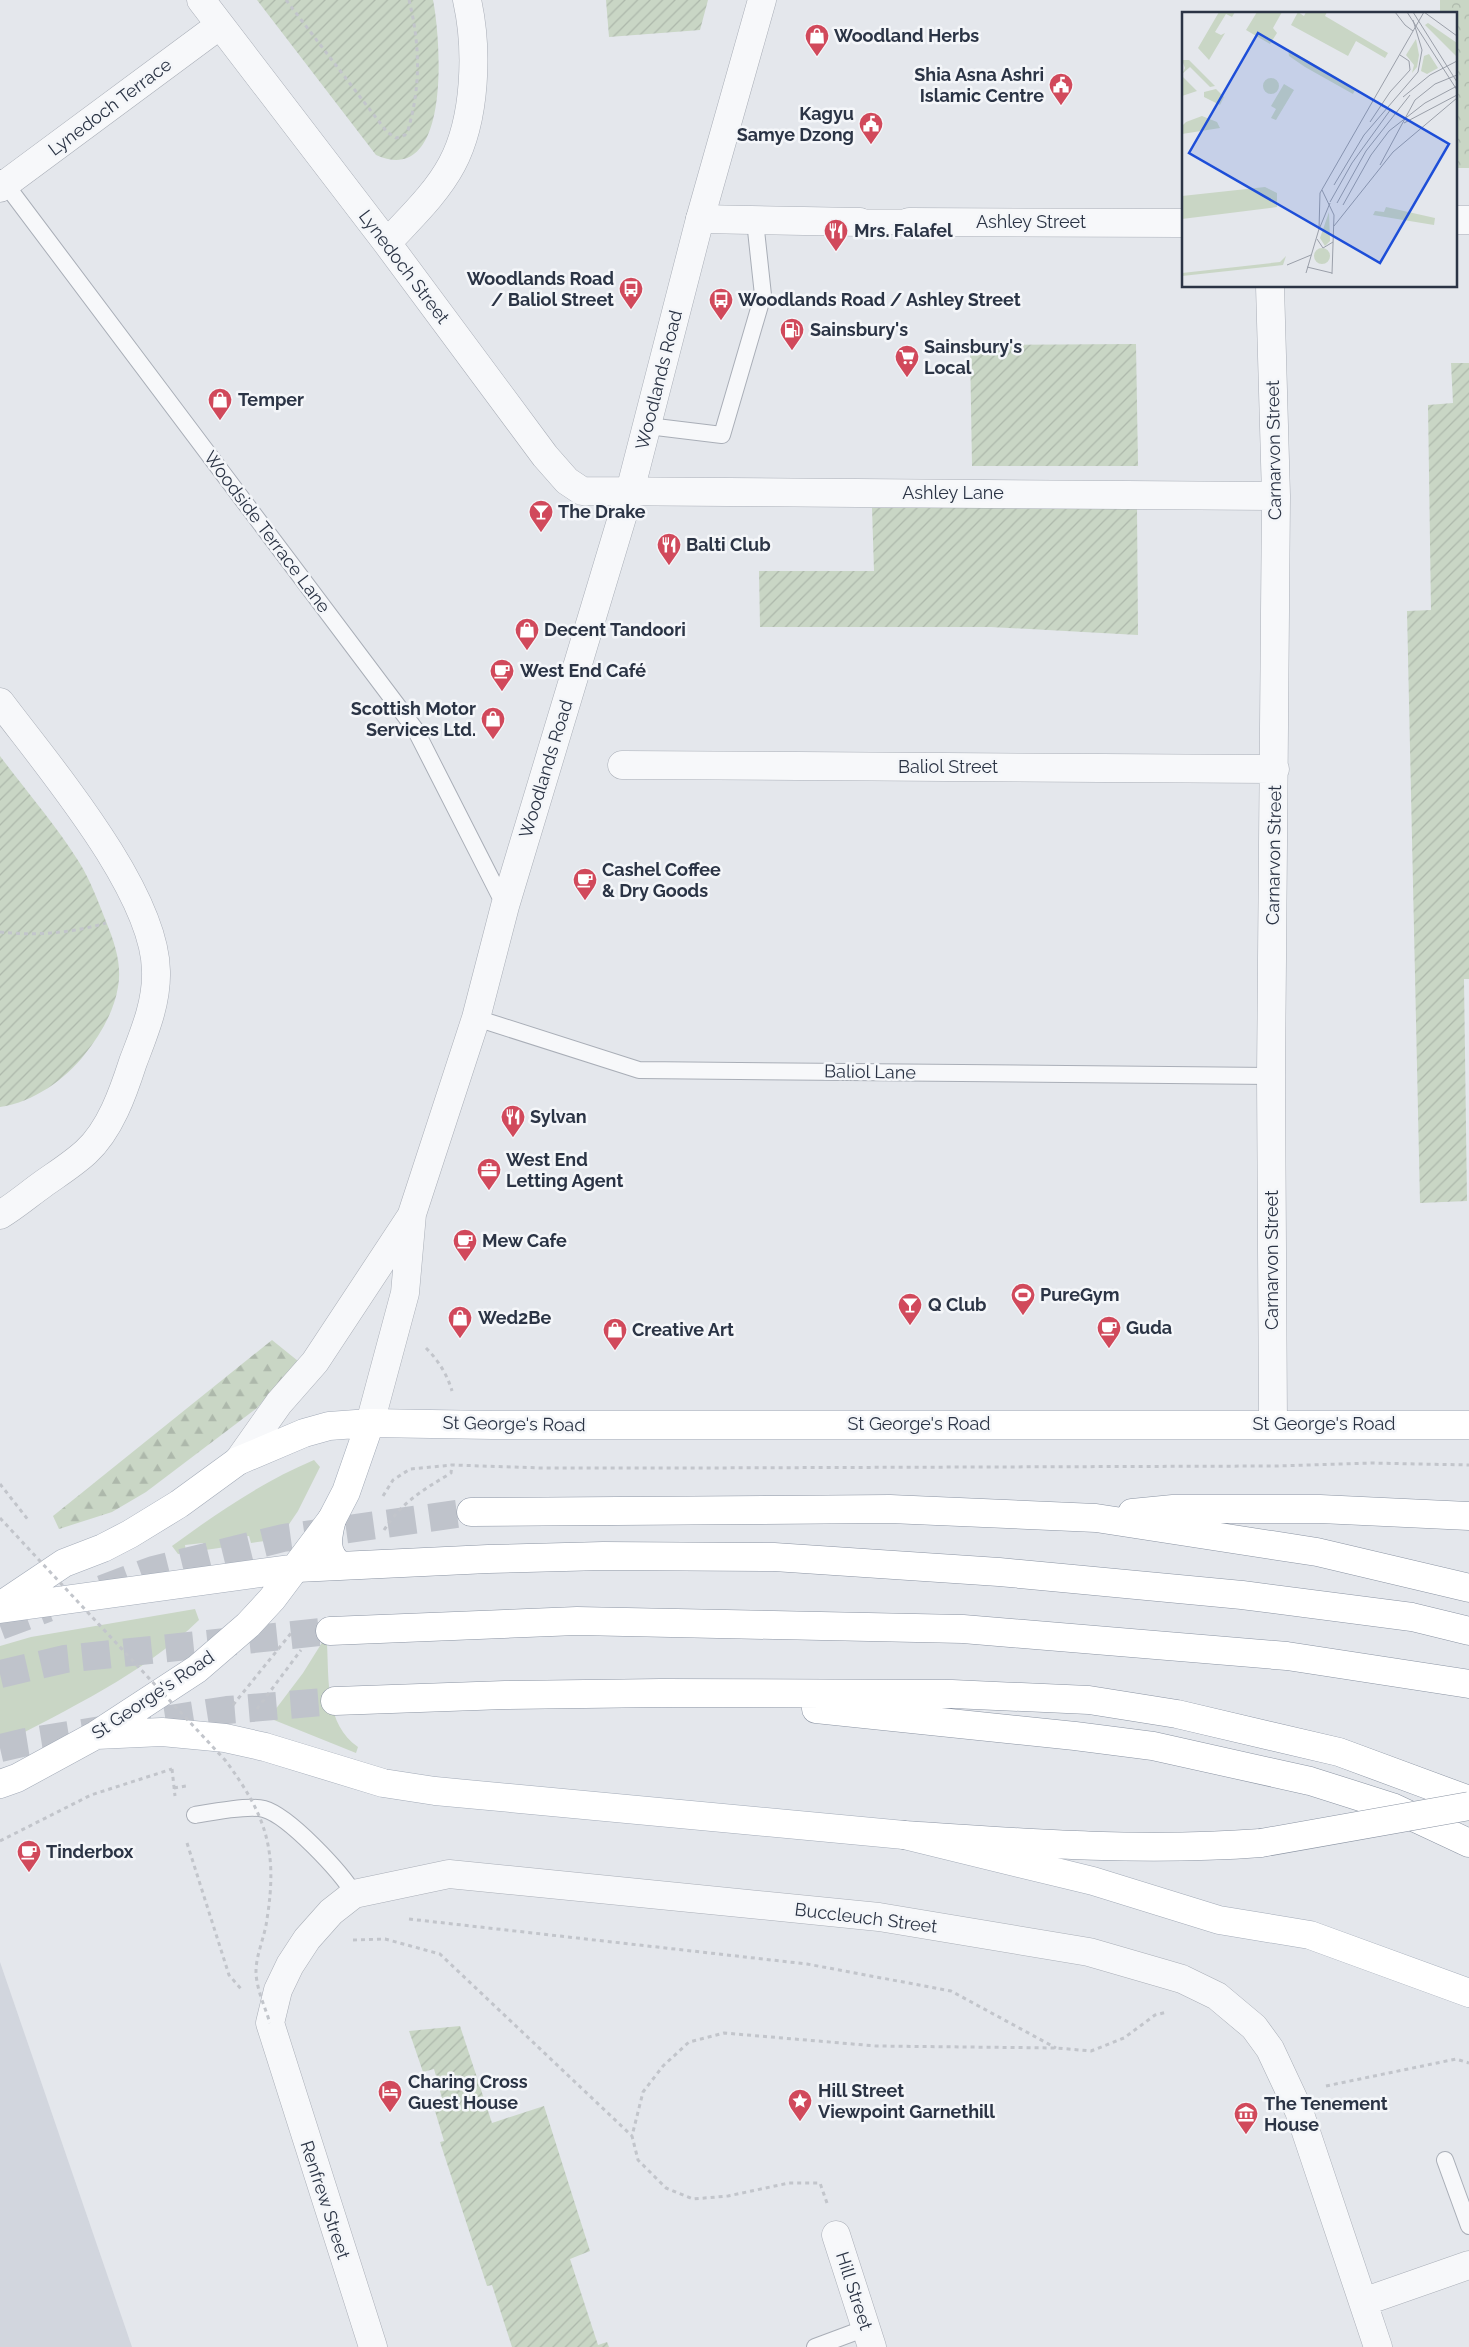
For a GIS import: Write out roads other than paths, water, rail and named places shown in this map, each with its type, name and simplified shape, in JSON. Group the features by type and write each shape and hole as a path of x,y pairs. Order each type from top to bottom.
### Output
{"main road":[{"name":"St George's Road","path":"6,1785 96,1736 197,1669 248,1625 297,1568 332,1520 346,1492 370,1423"},
{"name":"St George's Road","path":"0,1608 64,1562 103,1548 130,1534 178,1504 238,1461 304,1432 329,1426 370,1423 470,1425 1469,1425"},
{"path":"471,1512 890,1509 1096,1518 1317,1552 1469,1588"},
{"path":"1096,1518 1172,1509 1388,1511 1469,1516"},
{"path":"332,1520 328,1536 328,1550 333,1560 341,1566"},
{"path":"0,1608 297,1568 603,1556 774,1557 999,1572 1242,1596 1412,1617 1469,1631"},
{"path":"330,1632 577,1621 963,1629 1287,1656 1469,1684"},
{"path":"661,1693 1075,1736 1153,1746 1310,1781 1392,1807 1469,1842"},
{"path":"334,1701 505,1695 661,1693 952,1694 1089,1700 1177,1714 1339,1752 1469,1800"},
{"path":"96,1736 162,1732 225,1738 274,1750 383,1783 436,1791 904,1835 1088,1847 1200,1848 1261,1844 1469,1806"},
{"path":"904,1835 1093,1880 1219,1920 1310,1935 1469,1993"}],"street":[{"name":"Lynedoch Street","path":"201,0 386,242 545,456 567,481 582,491 630,491"},
{"path":"386,242 436,189 452,164 461,142 471,95 474,53 467,0"},
{"name":"Woodlands Road","path":"370,1423 405,1293 412,1214 476,1018 505,906 630,491 700,219 762,0"},
{"name":"Lynedoch Terrace","path":"2,183 220,25"},
{"name":"Ashley Street","path":"700,219 860,222 1182,223"},
{"path":"1456,220 1469,220"},
{"name":"Carnarvon Street","path":"1270,288 1276,496 1271,1076 1273,1424"},
{"name":"Ashley Lane","path":"630,491 1276,496"},
{"path":"0,702 67,792 122,873 144,920 154,947 156,970 155,994 123,1092 99,1134 86,1152 2,1211"},
{"name":"Baliol Street","path":"622,765 1275,769"},
{"path":"238,1461 279,1403 315,1362 412,1214"},
{"name":"Buccleuch Street","path":"278,2054 264,2016 290,1965 307,1939 331,1912 354,1894 449,1874 879,1916 1089,1952 1182,1979 1217,1996 1244,2017 1263,2038 1282,2070 1291,2092 1378,2347"},
{"name":"Renfrew Street","path":"278,2054 373,2347"},
{"name":"Hill Street","path":"836,2235 869,2338"},
{"path":"1363,2302 1469,2265"}],"lane":[{"name":"Woodside Terrace Lane","path":"2,183 415,729 505,906"},
{"path":"648,426 722,435 763,294 755,221"},
{"name":"Baliol Lane","path":"476,1018 639,1070 1271,1076"},
{"path":"195,1815 234,1809 264,1809 287,1822 346,1880 354,1894"},
{"path":"1445,2160 1469,2226"},
{"path":"815,2347 869,2338"}],"tunnel":[{"path":"102,1589 153,1570 283,1538 471,1512"},
{"path":"0,1626 48,1608"},
{"path":"0,1674 65,1659 330,1631"},
{"path":"0,1748 26,1742 227,1710 335,1701"}],"place":[{"name":"Woodland Herbs","path":"817,57"},
{"name":"Shia Asna Ashri Islamic Centre","path":"1061,106"},
{"name":"Kagyu Samye Dzong","path":"871,145"},
{"name":"Mrs. Falafel","path":"836,252"},
{"name":"Woodlands Road / Baliol Street","path":"631,310"},
{"name":"Woodlands Road / Ashley Street","path":"721,321"},
{"name":"Sainsbury's","path":"792,351"},
{"name":"Sainsbury's Local","path":"907,378"},
{"name":"Temper","path":"220,421"},
{"name":"The Drake","path":"541,533"},
{"name":"Balti Club","path":"669,566"},
{"name":"Decent Tandoori","path":"527,651"},
{"name":"West End Café","path":"502,692"},
{"name":"Scottish Motor Services Ltd.","path":"493,740"},
{"name":"Cashel Coffee & Dry Goods","path":"585,901"},
{"name":"Sylvan","path":"513,1138"},
{"name":"West End Letting Agent","path":"489,1191"},
{"name":"Mew Cafe","path":"465,1262"},
{"name":"PureGym","path":"1023,1316"},
{"name":"Q Club","path":"910,1326"},
{"name":"Wed2Be","path":"460,1339"},
{"name":"Guda","path":"1109,1349"},
{"name":"Creative Art","path":"615,1351"},
{"name":"Tinderbox","path":"29,1873"},
{"name":"Charing Cross Guest House","path":"390,2113"},
{"name":"Hill Street Viewpoint Garnethill","path":"800,2122"},
{"name":"The Tenement House","path":"1246,2135"}]}
